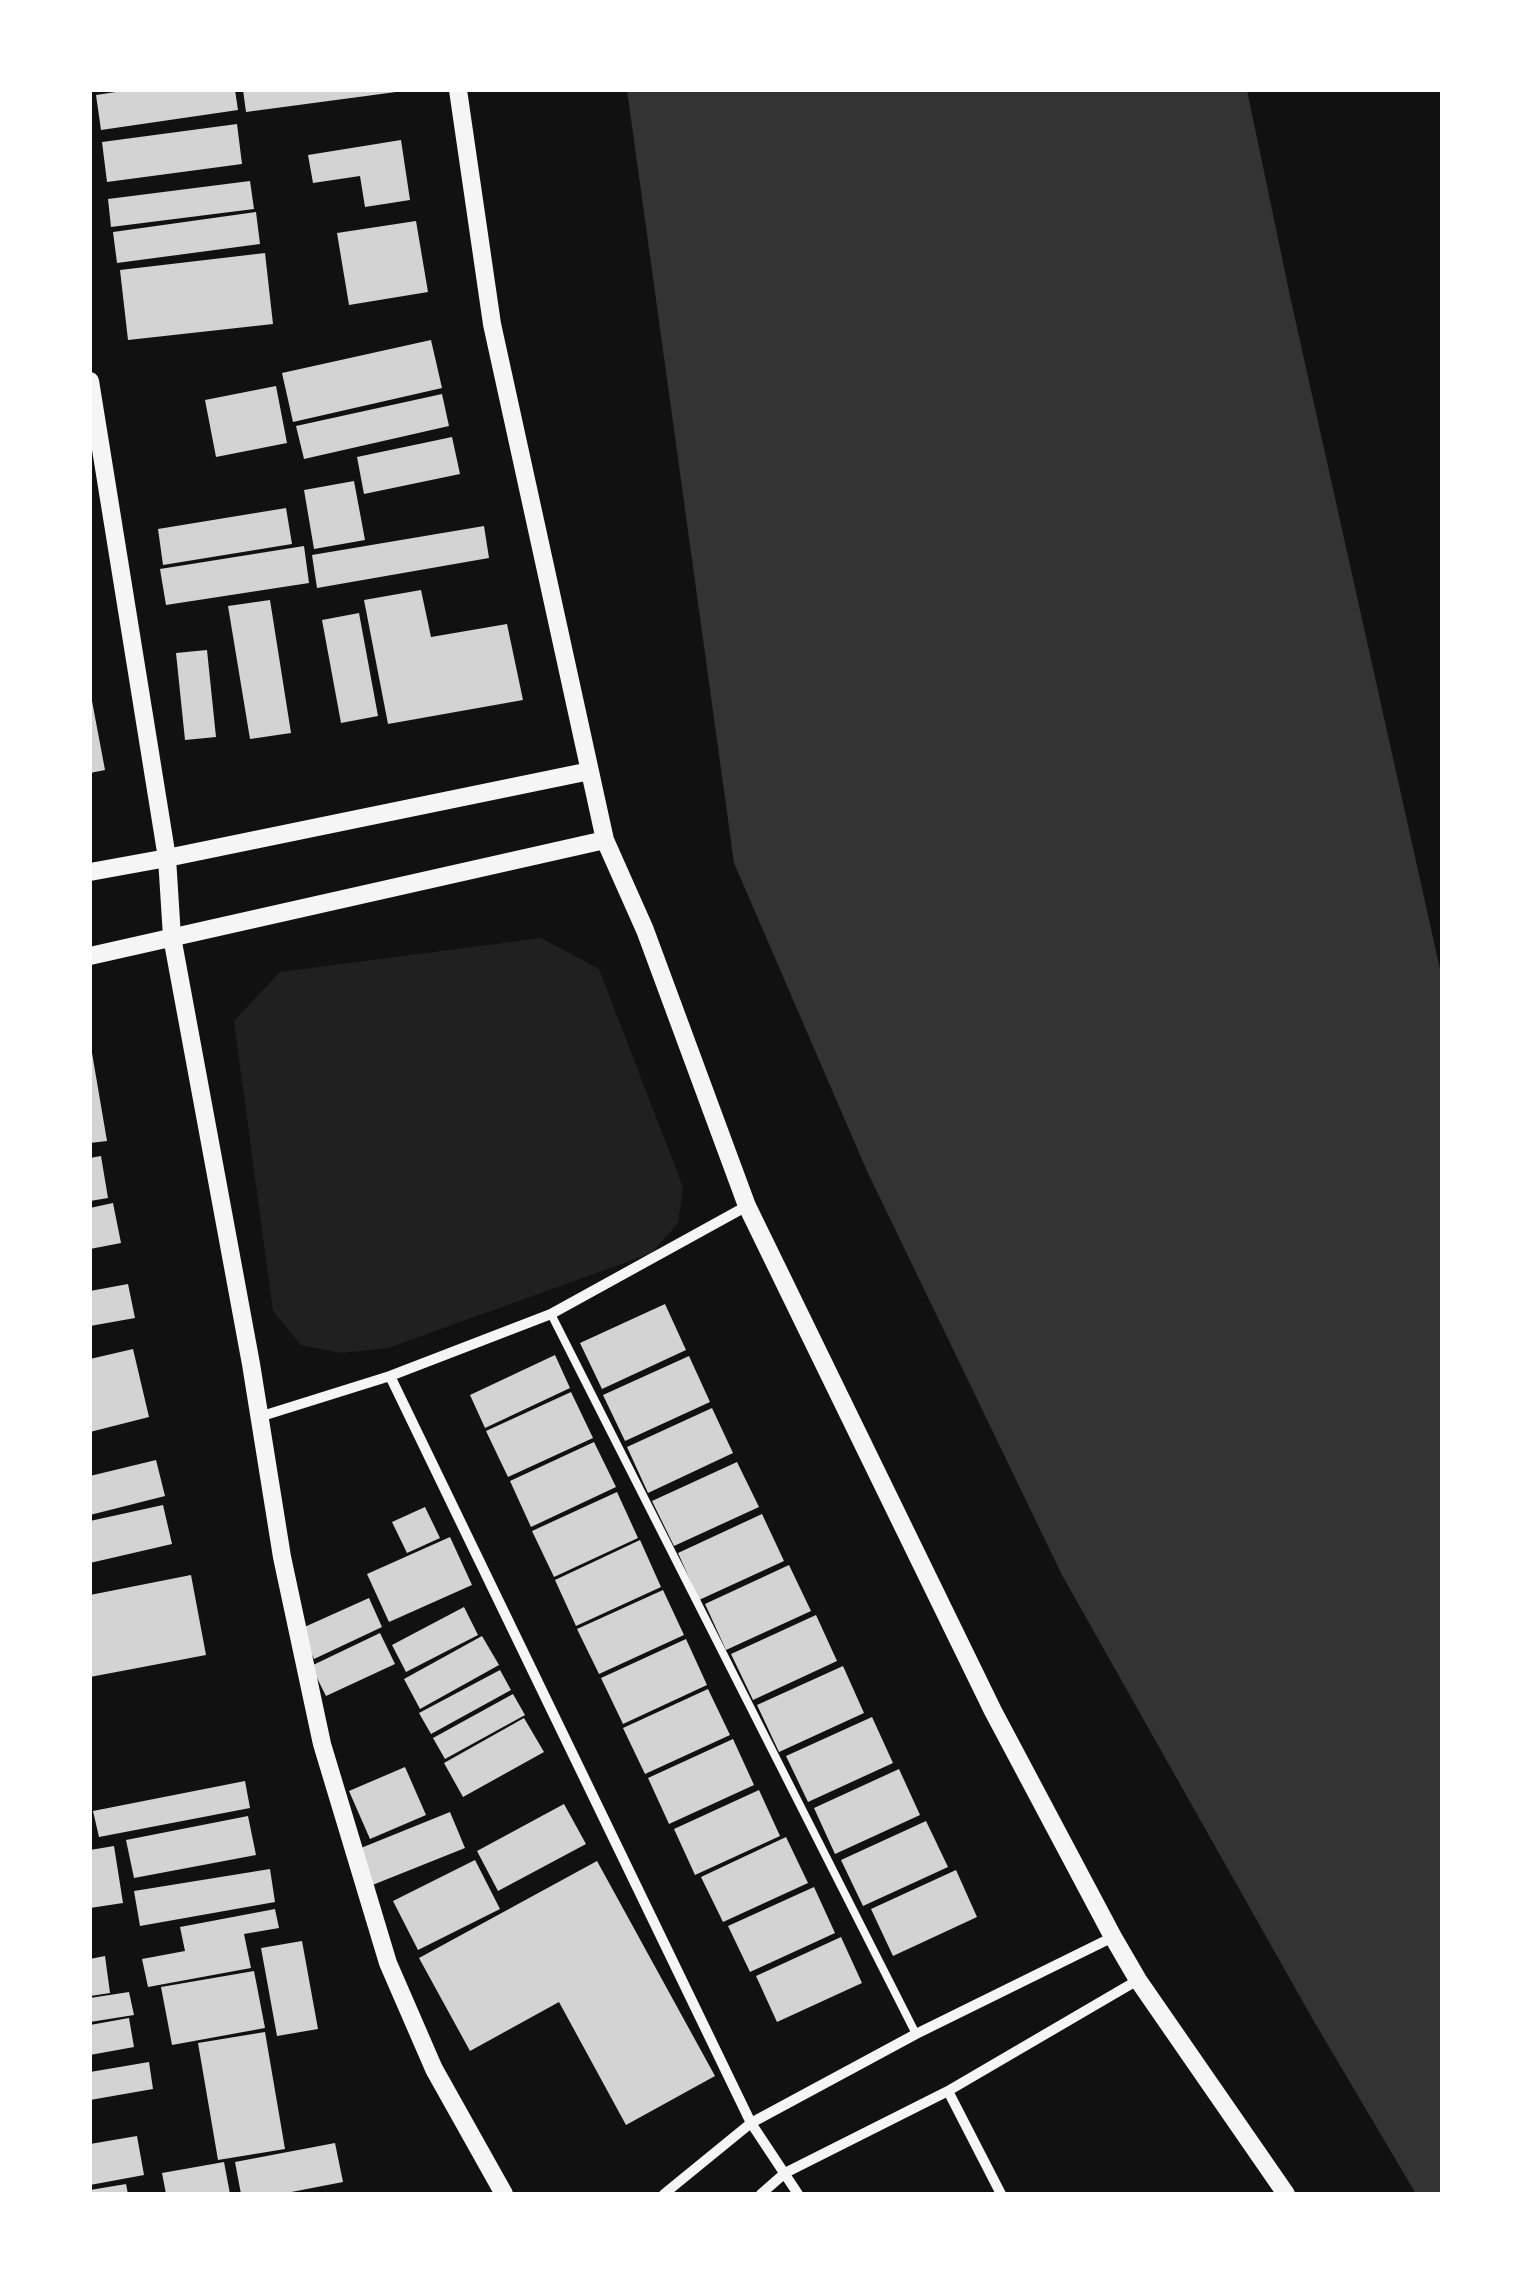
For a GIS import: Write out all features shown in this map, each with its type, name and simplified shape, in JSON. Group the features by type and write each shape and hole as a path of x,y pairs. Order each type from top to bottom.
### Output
{"street":[{"path":"458,90 492,324 605,840 645,930 746,1206 993,1711 1113,1938 1286,2194"},
{"path":"90,381 167,858 172,937 282,1557 322,1744 388,1963 434,2069 504,2194"},
{"path":"90,872 590,771"},
{"path":"90,956 605,840"},
{"path":"259,1417 390,1376 551,1314 746,1206"},
{"path":"390,1376 751,2122 798,2194"},
{"path":"664,2194 751,2122 916,2034 1113,1938"},
{"path":"761,2194 784,2172 948,2092 1138,1980"},
{"path":"948,2092 1001,2194"}],"lane":[{"path":"551,1314 916,2034"}],"shaded area":[{"path":"627,90 1247,90 1442,978 1442,2194 1416,2194 1062,1575 867,1171 734,863"},
{"path":"541,938 599,969 683,1187 678,1223 652,1253 388,1348 341,1353 301,1345 273,1311 234,1021 280,972"}],"building":[{"path":"129,90 235,90 238,110 101,130 96,95"},
{"path":"243,90 396,90 396,92 246,112"},
{"path":"237,124 242,164 107,182 102,142"},
{"path":"401,140 410,200 365,207 360,176 313,183 308,155"},
{"path":"250,181 254,209 111,227 108,199"},
{"path":"256,212 260,244 117,263 113,232"},
{"path":"416,221 428,292 349,305 337,233"},
{"path":"265,253 273,324 128,340 120,270"},
{"path":"431,340 442,388 293,422 282,373"},
{"path":"276,386 287,443 216,457 205,400"},
{"path":"442,394 449,426 304,459 296,426"},
{"path":"452,437 460,474 364,494 357,457"},
{"path":"354,481 365,540 314,549 304,490"},
{"path":"286,508 292,544 163,565 158,529"},
{"path":"484,526 489,558 317,588 312,555"},
{"path":"304,546 309,583 166,605 160,569"},
{"path":"421,590 431,637 507,624 523,700 388,724 364,600"},
{"path":"270,600 291,733 250,739 228,606"},
{"path":"359,613 378,716 341,723 322,620"},
{"path":"207,650 216,737 185,740 176,653"},
{"path":"90,701 105,770 90,773"},
{"path":"90,1053 107,1141 90,1143"},
{"path":"101,1156 108,1198 90,1201 90,1158"},
{"path":"113,1203 121,1243 90,1249 90,1208"},
{"path":"128,1284 135,1318 90,1326 90,1291"},
{"path":"665,1304 686,1350 602,1389 580,1343"},
{"path":"133,1349 149,1417 90,1432 90,1359"},
{"path":"555,1355 570,1388 485,1428 470,1395"},
{"path":"689,1356 710,1402 625,1441 603,1395"},
{"path":"571,1392 593,1438 508,1477 486,1431"},
{"path":"712,1408 733,1453 648,1493 627,1447"},
{"path":"594,1442 616,1487 531,1527 510,1481"},
{"path":"156,1460 165,1496 90,1515 90,1476"},
{"path":"737,1462 759,1507 674,1546 652,1501"},
{"path":"617,1492 638,1538 554,1577 532,1531"},
{"path":"163,1505 172,1544 90,1563 90,1521"},
{"path":"425,1507 440,1538 407,1553 392,1522"},
{"path":"762,1514 784,1561 699,1600 678,1553"},
{"path":"450,1537 472,1585 389,1622 367,1574"},
{"path":"640,1540 661,1587 576,1626 555,1580"},
{"path":"789,1565 811,1611 726,1650 705,1604"},
{"path":"191,1575 206,1655 90,1677 90,1595"},
{"path":"663,1590 684,1635 599,1674 577,1629"},
{"path":"369,1598 382,1627 314,1659 300,1629"},
{"path":"464,1607 478,1635 406,1672 392,1645"},
{"path":"816,1615 837,1661 753,1700 731,1654"},
{"path":"380,1633 395,1664 326,1696 311,1666"},
{"path":"482,1636 499,1665 420,1709 404,1679"},
{"path":"686,1639 707,1685 623,1724 601,1678"},
{"path":"843,1666 864,1713 779,1752 757,1705"},
{"path":"500,1670 511,1690 431,1734 419,1713"},
{"path":"708,1689 730,1735 645,1774 623,1728"},
{"path":"513,1694 525,1715 445,1759 433,1738"},
{"path":"872,1717 893,1763 808,1802 786,1756"},
{"path":"524,1718 544,1752 463,1797 444,1763"},
{"path":"733,1739 754,1785 669,1824 648,1778"},
{"path":"405,1767 426,1815 370,1839 349,1791"},
{"path":"899,1769 920,1815 835,1854 814,1808"},
{"path":"245,1781 250,1808 99,1837 93,1811"},
{"path":"759,1790 780,1836 695,1875 674,1829"},
{"path":"564,1804 586,1844 498,1891 477,1851"},
{"path":"450,1812 465,1848 370,1886 356,1850"},
{"path":"248,1816 256,1855 134,1878 126,1840"},
{"path":"926,1821 948,1867 863,1906 841,1860"},
{"path":"786,1837 808,1883 723,1922 701,1877"},
{"path":"114,1846 123,1903 90,1908 90,1850"},
{"path":"475,1860 500,1909 418,1950 393,1901"},
{"path":"597,1861 715,2076 626,2125 559,2002 470,2051 419,1958"},
{"path":"270,1869 275,1902 140,1926 134,1891"},
{"path":"956,1870 977,1917 893,1956 871,1909"},
{"path":"814,1887 835,1933 750,1972 728,1926"},
{"path":"275,1909 279,1928 244,1934 251,1968 148,1987 142,1959 185,1951 180,1927"},
{"path":"841,1937 862,1983 777,2022 756,1976"},
{"path":"302,1941 318,2029 277,2036 261,1948"},
{"path":"105,1956 110,1993 90,1996 90,1959"},
{"path":"254,1971 265,2028 172,2045 161,1987"},
{"path":"129,1992 134,2015 90,2022 90,1998"},
{"path":"129,2018 134,2047 90,2055 90,2025"},
{"path":"265,2032 285,2149 218,2160 198,2043"},
{"path":"149,2062 153,2089 90,2100 90,2072"},
{"path":"137,2136 144,2175 90,2185 90,2144"},
{"path":"335,2143 343,2182 281,2194 241,2194 235,2162"},
{"path":"224,2162 230,2194 166,2194 162,2173"},
{"path":"126,2184 128,2194 90,2194 90,2190"}]}
